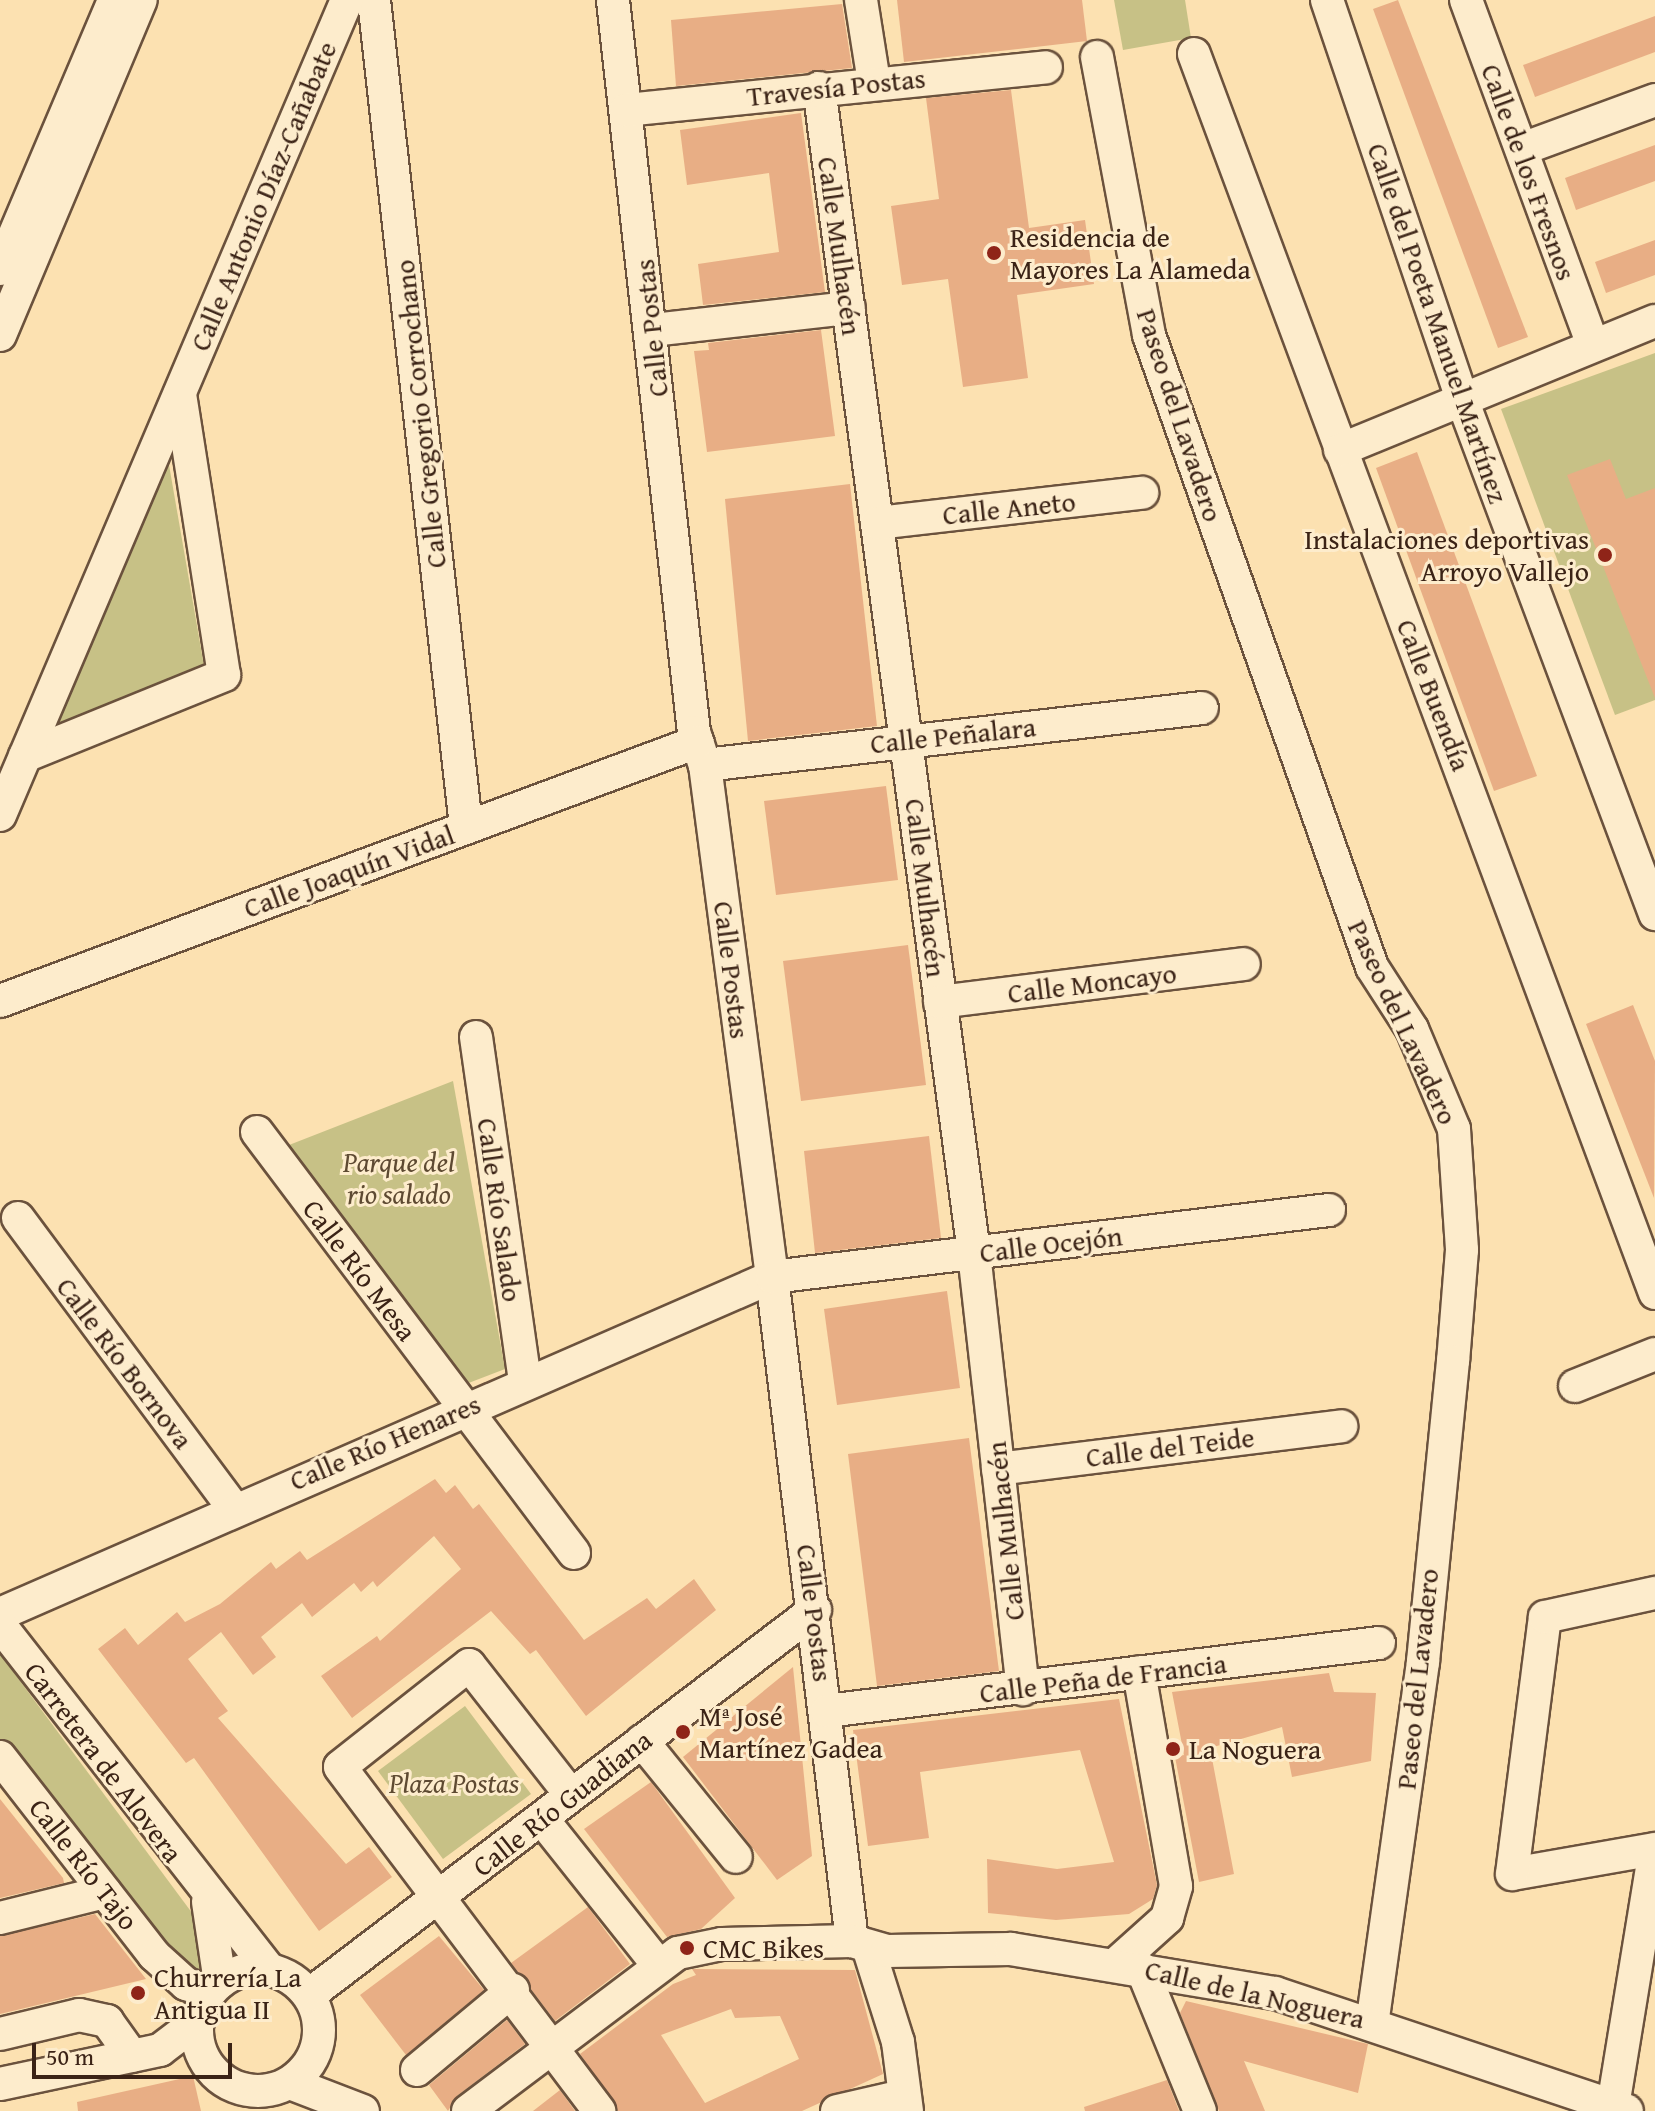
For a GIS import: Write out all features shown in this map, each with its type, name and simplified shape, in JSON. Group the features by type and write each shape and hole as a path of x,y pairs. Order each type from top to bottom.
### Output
{"street":[{"path":"0,269 114,0"},
{"path":"0,335 141,0"},
{"name":"Calle Antonio Díaz-Cañabate","path":"0,815 347,0"},
{"name":"Calle Gregorio Corrochano","path":"374,0 466,827"},
{"path":"861,0 874,82"},
{"name":"Calle del Poeta Manuel Martínez","path":"1327,0 1463,402 1655,914"},
{"name":"Calle de los Fresnos","path":"1466,0 1592,343"},
{"name":"Calle Postas","path":"622,1 626,110 701,753 827,1711 860,1946 898,2042 905,2104"},
{"name":"Calle Buendía","path":"1194,54 1655,1293"},
{"name":"Paseo del Lavadero","path":"1097,57 1149,335 1372,967 1412,1029 1454,1129 1462,1250 1453,1361 1423,1662 1373,2020"},
{"name":"Travesía Postas","path":"626,110 874,82 1046,67"},
{"name":"Calle Mulhacén","path":"819,88 974,1253 1023,1689"},
{"path":"1522,149 1655,100"},
{"path":"652,330 849,308"},
{"path":"1340,450 1463,402 1592,343 1655,321"},
{"path":"25,756 224,675 180,393"},
{"name":"Calle Aneto","path":"877,523 1142,493"},
{"name":"Calle Peñalara","path":"701,753 906,740 1202,708"},
{"name":"Calle Joaquín Vidal","path":"0,1001 466,827 701,753"},
{"name":"Calle Moncayo","path":"940,1002 1244,964"},
{"name":"Calle Río Salado","path":"476,1037 525,1382"},
{"name":"Calle Río Mesa","path":"257,1132 574,1553"},
{"name":"Calle Ocejón","path":"772,1277 1329,1210"},
{"name":"Calle Río Bornova","path":"18,1218 233,1508"},
{"name":"Calle Río Henares","path":"0,1614 233,1508 772,1277"},
{"path":"1575,1386 1655,1354"},
{"name":"Calle del Teide","path":"998,1469 1341,1426"},
{"path":"1620,2109 1655,1849 1512,1874 1545,1617 1655,1593"},
{"name":"Calle Río Guadiana","path":"309,1995 815,1610"},
{"name":"Carretera de Alovera","path":"0,1625 207,1898 269,1969"},
{"name":"Calle Peña de Francia","path":"827,1711 1379,1643"},
{"path":"571,1795 469,1665 340,1767 553,2043 599,2111"},
{"path":"1139,1672 1176,1886 1167,1918 1129,1966 1200,2111"},
{"path":"642,1741 736,1857"},
{"name":"Calle Río Tajo","path":"0,1757 10,1785 175,1976 209,1998"},
{"path":"542,1819 658,1965"},
{"path":"0,1918 105,1892"},
{"name":"Carretera de Alovera","path":"207,1898 209,1998"},
{"name":"Calle de la Noguera","path":"468,2111 658,1965 722,1944 1011,1949 1129,1966 1373,2020 1620,2109"},
{"path":"0,2084 146,2053 209,1998 269,1969 309,1995 319,2037 357,2106"},
{"path":"417,2070 513,1990"},
{"path":"209,1998 222,2087"},
{"path":"0,2034 79,2015 107,2021 146,2053 222,2087 259,2092 290,2083 304,2071 319,2037"},
{"path":"290,2083 357,2106"},
{"path":"837,2111 905,2104"}],"green space":[{"path":"1114,0 1185,0 1191,38 1123,50"},
{"name":"Instalaciones deportivas Arroyo Vallejo","path":"1655,353 1655,700 1615,715 1501,409"},
{"path":"168,459 204,666 49,733"},
{"name":"Parque del rio salado","path":"453,1081 505,1369 466,1384 289,1145"},
{"path":"0,1654 201,1925 200,1971 178,1972 0,1746"},
{"name":"Plaza Postas","path":"465,1706 531,1794 443,1859 378,1771"}],"building":[{"path":"897,0 1082,0 1087,41 904,62"},
{"path":"1398,0 1528,337 1498,348 1373,9"},
{"path":"842,4 852,68 676,86 671,20"},
{"path":"1655,16 1655,52 1535,97 1523,65"},
{"name":"Residencia de Mayores La Alameda","path":"1011,90 1029,228 1085,220 1094,284 1017,295 1028,378 963,387 948,279 902,285 891,206 939,199 926,98"},
{"path":"801,113 825,292 703,305 698,264 779,252 769,173 687,185 680,130"},
{"path":"1655,145 1655,181 1576,210 1565,178"},
{"path":"1655,240 1655,275 1606,293 1595,262"},
{"path":"821,330 835,436 707,452 694,351 709,350 708,343"},
{"path":"1417,452 1537,776 1494,791 1376,468"},
{"path":"1610,459 1626,499 1655,488 1655,698 1567,475"},
{"path":"850,484 877,726 748,741 725,499"},
{"path":"886,786 898,880 776,895 764,801"},
{"path":"908,945 926,1085 801,1101 783,961"},
{"path":"1633,1005 1655,1061 1654,1198 1586,1024"},
{"path":"929,1136 941,1238 815,1253 804,1151"},
{"path":"947,1291 960,1388 837,1405 824,1309"},
{"path":"969,1438 999,1671 877,1686 848,1454"},
{"path":"435,1479 446,1493 455,1485 473,1509 479,1504 584,1640 647,1598 656,1609 694,1579 716,1610 586,1716 536,1650 530,1654 491,1611 352,1718 321,1676 377,1636 380,1641 461,1569 434,1536 377,1587 373,1581 361,1592 354,1583 312,1617 302,1603 261,1637 276,1657 253,1675 221,1632 188,1659 228,1711 218,1718 346,1864 369,1847 392,1877 319,1931 194,1758 186,1763 98,1649 125,1628 138,1645 177,1612 185,1622 220,1604 271,1562 276,1569 300,1551 307,1560"},
{"path":"793,1667 812,1856 777,1880 683,1757"},
{"path":"1329,1673 1334,1692 1376,1693 1371,1761 1292,1777 1282,1727 1210,1748 1234,1874 1199,1882 1175,1757 1184,1755 1172,1692"},
{"path":"1119,1699 1157,1885 1153,1899 1129,1914 1056,1920 988,1913 987,1859 1057,1869 1114,1862 1080,1750 920,1772 929,1838 868,1846 853,1730"},
{"path":"651,1782 735,1898 701,1929 667,1937 584,1829"},
{"path":"0,1799 63,1878 64,1883 0,1898"},
{"path":"588,1907 630,1964 555,2021 511,1963"},
{"path":"95,1914 146,1979 0,2014 0,1936"},
{"path":"439,1936 484,1990 406,2055 360,1995"},
{"path":"692,1969 855,1970 883,2074 802,2111 618,2111 580,2054 673,1984 696,1975","holes":["731,2009 735,2018 780,2016 799,2059 705,2103 661,2035"]},
{"path":"1186,2001 1368,2044 1358,2093 1244,2061 1265,2111 1219,2111 1180,2013"},
{"path":"507,2020 525,2044 457,2096 448,2111 429,2085"},
{"path":"193,2076 201,2111 78,2111 77,2102"},
{"path":"1167,2080 1179,2111 1085,2111 1084,2107"},
{"path":"560,2090 575,2111 533,2111"}],"place":[{"name":"Residencia de Mayores La Alameda","path":"994,253"},
{"name":"Instalaciones deportivas Arroyo Vallejo","path":"1605,555"},
{"name":"Mª José Martínez Gadea","path":"683,1732"},
{"name":"La Noguera","path":"1173,1749"},
{"name":"CMC Bikes","path":"687,1948"},
{"name":"Churrería La Antigua II","path":"138,1993"}]}
